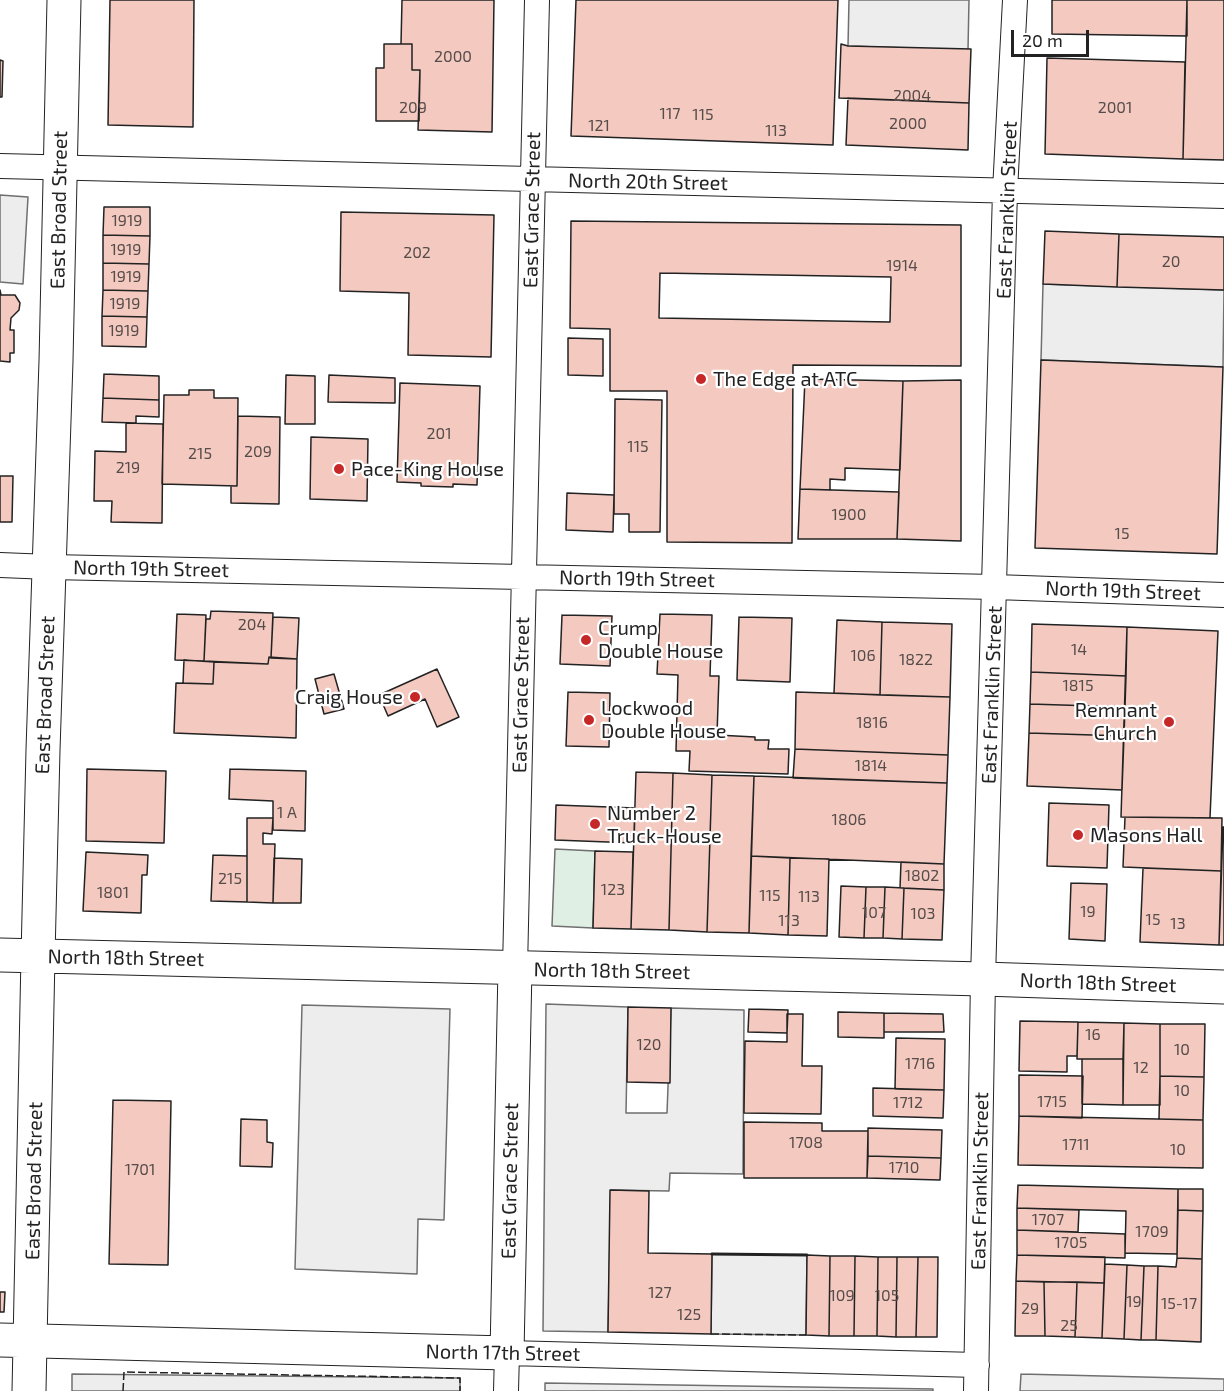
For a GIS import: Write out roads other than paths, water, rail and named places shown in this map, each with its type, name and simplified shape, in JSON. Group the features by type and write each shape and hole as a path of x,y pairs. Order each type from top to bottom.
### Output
{"main road":[{"name":"East Broad Street","path":"29,1391 15,1341 38,956 64,0"},
{"name":"North 18th Street","path":"0,955 1224,987"},
{"name":"East Grace Street","path":"507,1353 516,968"},
{"name":"North 17th Street","path":"15,1341 507,1353"}],"street":[{"name":"East Grace Street","path":"516,968 537,0"},
{"name":"East Franklin Street","path":"976,1391 983,979 1005,190 1015,0"},
{"name":"North 20th Street","path":"0,166 1224,196"},
{"name":"North 19th Street","path":"0,565 995,587 1224,595"},
{"name":"East Grace Street","path":"506,1391 507,1353"},
{"name":"North 17th Street","path":"507,1353 977,1365"}],"place":[{"name":"The Edge at ATC","path":"701,379"},
{"name":"Pace-King House","path":"339,469"},
{"name":"Crump Double House","path":"586,640"},
{"name":"Craig House","path":"415,697"},
{"name":"Lockwood Double House","path":"589,720"},
{"name":"Remnant Church","path":"1169,722"},
{"name":"Number 2 Truck-House","path":"595,824"},
{"name":"Masons Hall","path":"1078,835"}]}
